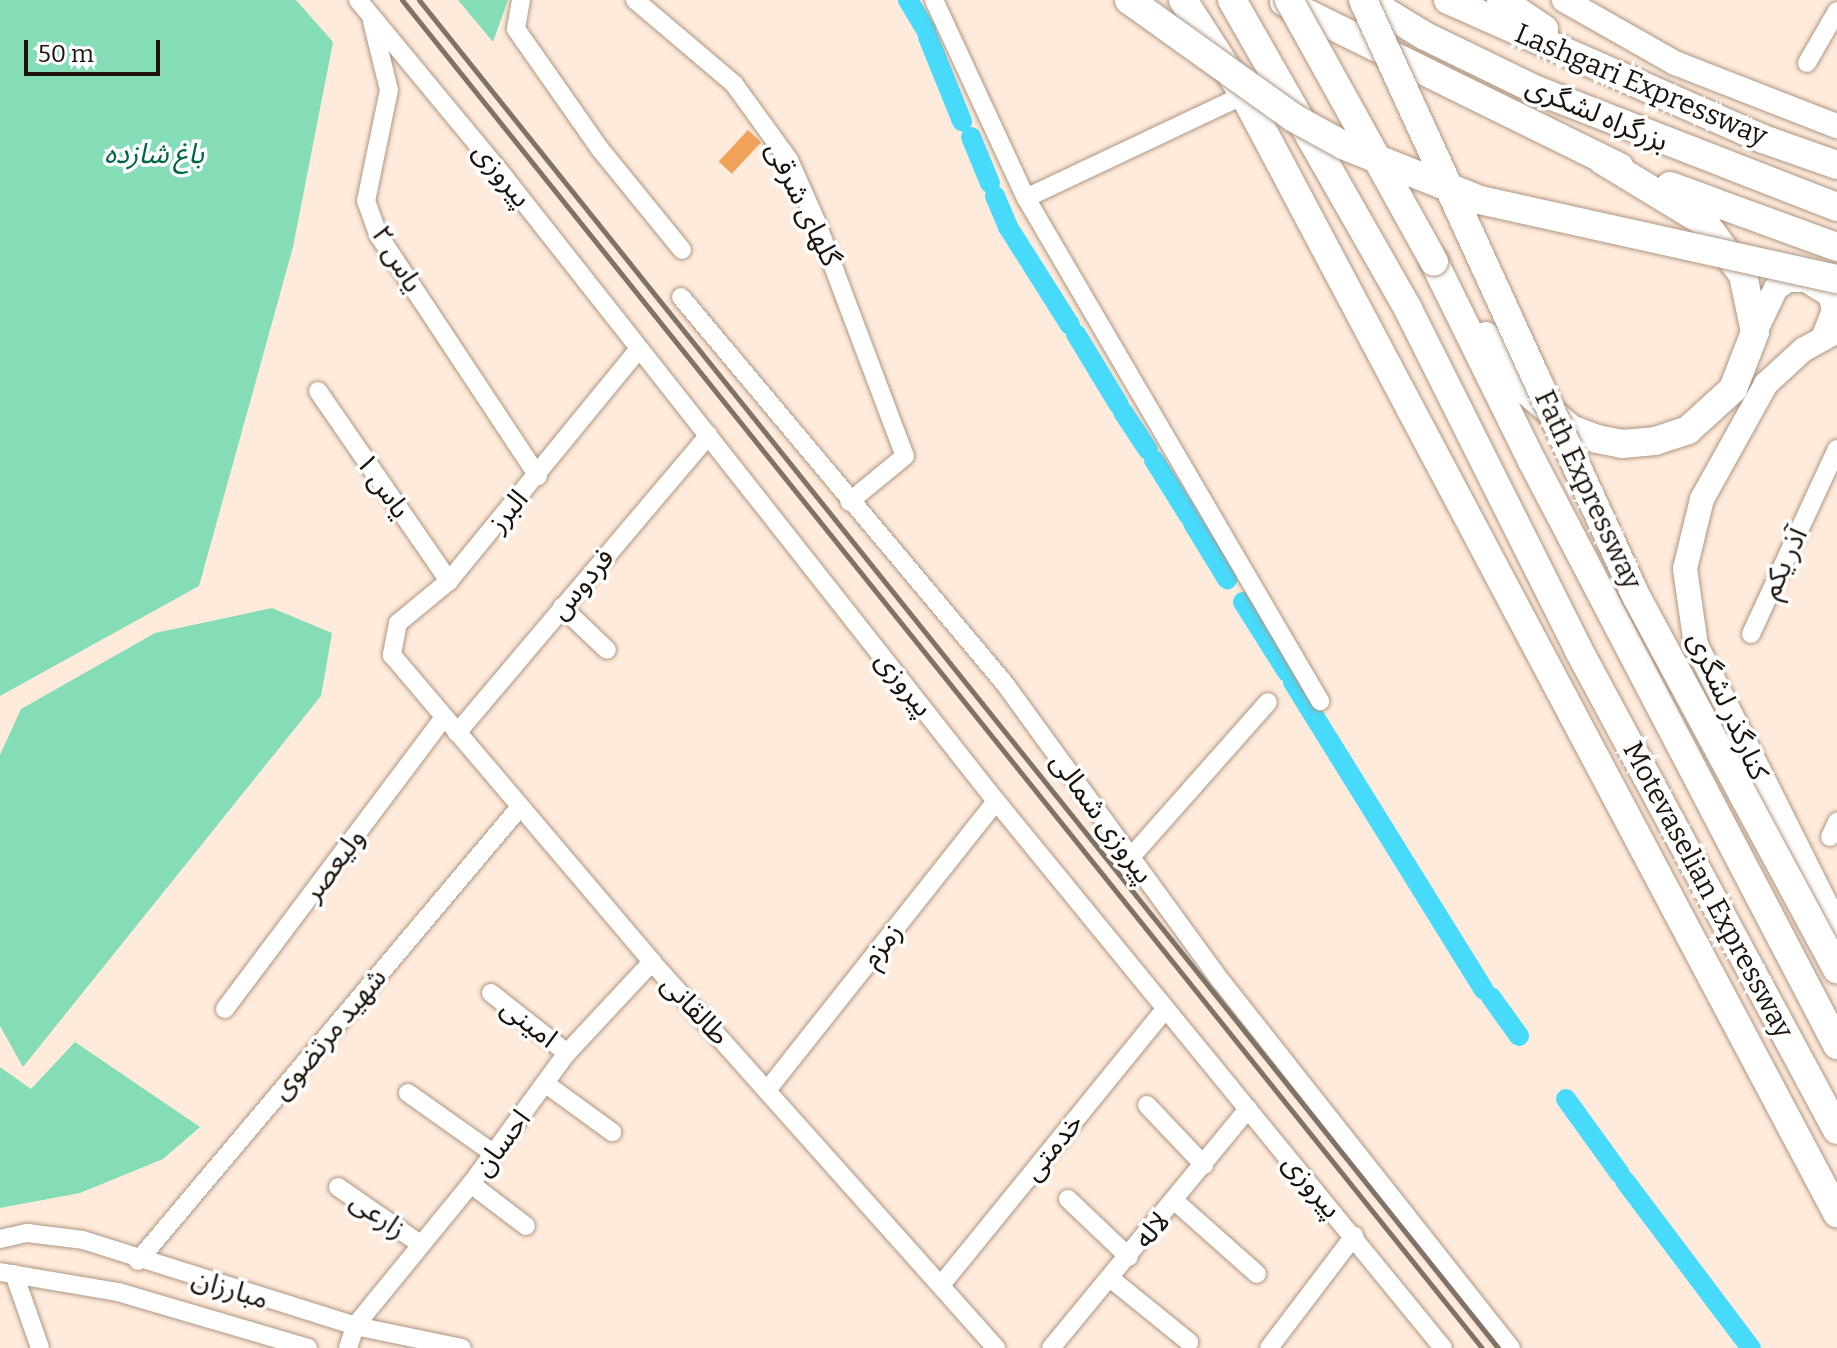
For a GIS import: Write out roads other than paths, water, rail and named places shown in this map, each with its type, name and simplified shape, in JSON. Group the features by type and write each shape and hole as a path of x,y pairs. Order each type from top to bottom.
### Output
{"highway":[{"path":"1129,0 1294,118 1345,146 1480,200 1837,279"},
{"path":"1183,0 1244,95 1836,1212"},
{"path":"1232,0 1408,309 1578,649 1837,1130"},
{"path":"1280,0 1602,160 1837,247"},
{"path":"1289,0 1434,262 1532,461 1837,1045"},
{"name":"بزرگراه لشگری","path":"1364,0 1425,36 1534,89 1837,207"},
{"name":"Fath Expressway","path":"1364,0 1636,596 1837,969"},
{"name":"Lashgari Expressway","path":"1448,0 1763,139 1837,165"},
{"path":"1501,0 1607,72"},
{"path":"1434,262 1522,387 1571,429 1622,444 1655,441 1688,430 1733,389 1755,332 1743,275 1719,235 1602,160"}],"main road":[{"path":"1564,0 1675,63 1837,126"},
{"path":"1755,332 1776,288 1788,280 1806,280 1830,295 1834,310 1830,333"},
{"name":"کنارگذر لشگری","path":"1830,333 1766,384 1730,443 1702,499 1685,569 1696,645 1837,927"}],"street":[{"path":"521,0 514,19 516,29 600,149 682,250"},
{"name":"گلهای شرقی","path":"635,0 734,84 789,160 904,452 904,460 849,502"},
{"path":"934,0 1026,198 1320,701"},
{"name":"پیروزی","path":"364,7 505,178 996,801 1443,1348"},
{"name":"یاس ۲","path":"364,7 389,90 366,201 379,236 538,476"},
{"path":"1807,63 1837,11"},
{"path":"1026,198 1244,95"},
{"name":"پیروزی شمالی","path":"681,297 849,502 1005,684 1130,858 1511,1348"},
{"name":"البرز","path":"400,667 390,644 398,623 449,581 638,350"},
{"name":"یاس ۱","path":"318,391 449,581"},
{"name":"فردوس","path":"457,733 709,435"},
{"name":"آذر یکم","path":"1751,634 1837,449"},
{"path":"562,607 607,650"},
{"name":"طالقانی","path":"400,667 442,720 457,733 652,962 996,1348"},
{"path":"1130,858 1268,702"},
{"name":"ولیعصر","path":"225,1009 442,720"},
{"name":"زمزم","path":"768,1089 996,801"},
{"name":"شهید مرتضوی","path":"138,1261 520,807"},
{"name":"احسان","path":"348,1348 355,1326 419,1243 471,1184 567,1053 652,962"},
{"name":"امینی","path":"491,993 567,1053"},
{"name":"خدمتی","path":"941,1285 1165,1009"},
{"path":"546,1084 612,1132"},
{"path":"408,1093 494,1154"},
{"path":"1147,1105 1204,1165"},
{"name":"لاله","path":"1051,1348 1176,1202 1248,1109"},
{"path":"471,1184 526,1226"},
{"name":"زارعی","path":"338,1187 419,1243"},
{"path":"1068,1199 1129,1257"},
{"path":"1176,1202 1257,1274"},
{"name":"مبارزان","path":"0,1239 27,1233 83,1240 138,1261 355,1326 462,1348"},
{"path":"1269,1348 1354,1236"},
{"path":"7,1273 40,1348"},
{"name":"مبارزان","path":"7,1273 118,1292 275,1343 308,1348"},
{"path":"1110,1278 1189,1342"}],"waterway":[{"path":"908,0 926,30"},
{"path":"928,37 962,121"},
{"path":"971,137 990,183"},
{"path":"995,196 1008,227 1070,325"},
{"path":"1076,334 1119,405"},
{"path":"1123,412 1148,450"},
{"path":"1154,460 1189,516"},
{"path":"1193,523 1227,579"},
{"path":"1243,602 1287,672"},
{"path":"1293,682 1484,990"},
{"path":"1491,997 1519,1036"},
{"path":"1566,1099 1620,1174"},
{"path":"1625,1181 1751,1348"}],"railway":[{"path":"402,0 1482,1348"},
{"path":"419,0 1498,1348"}],"park label":[{"name":"باغ شازده","path":"154,154"}]}
